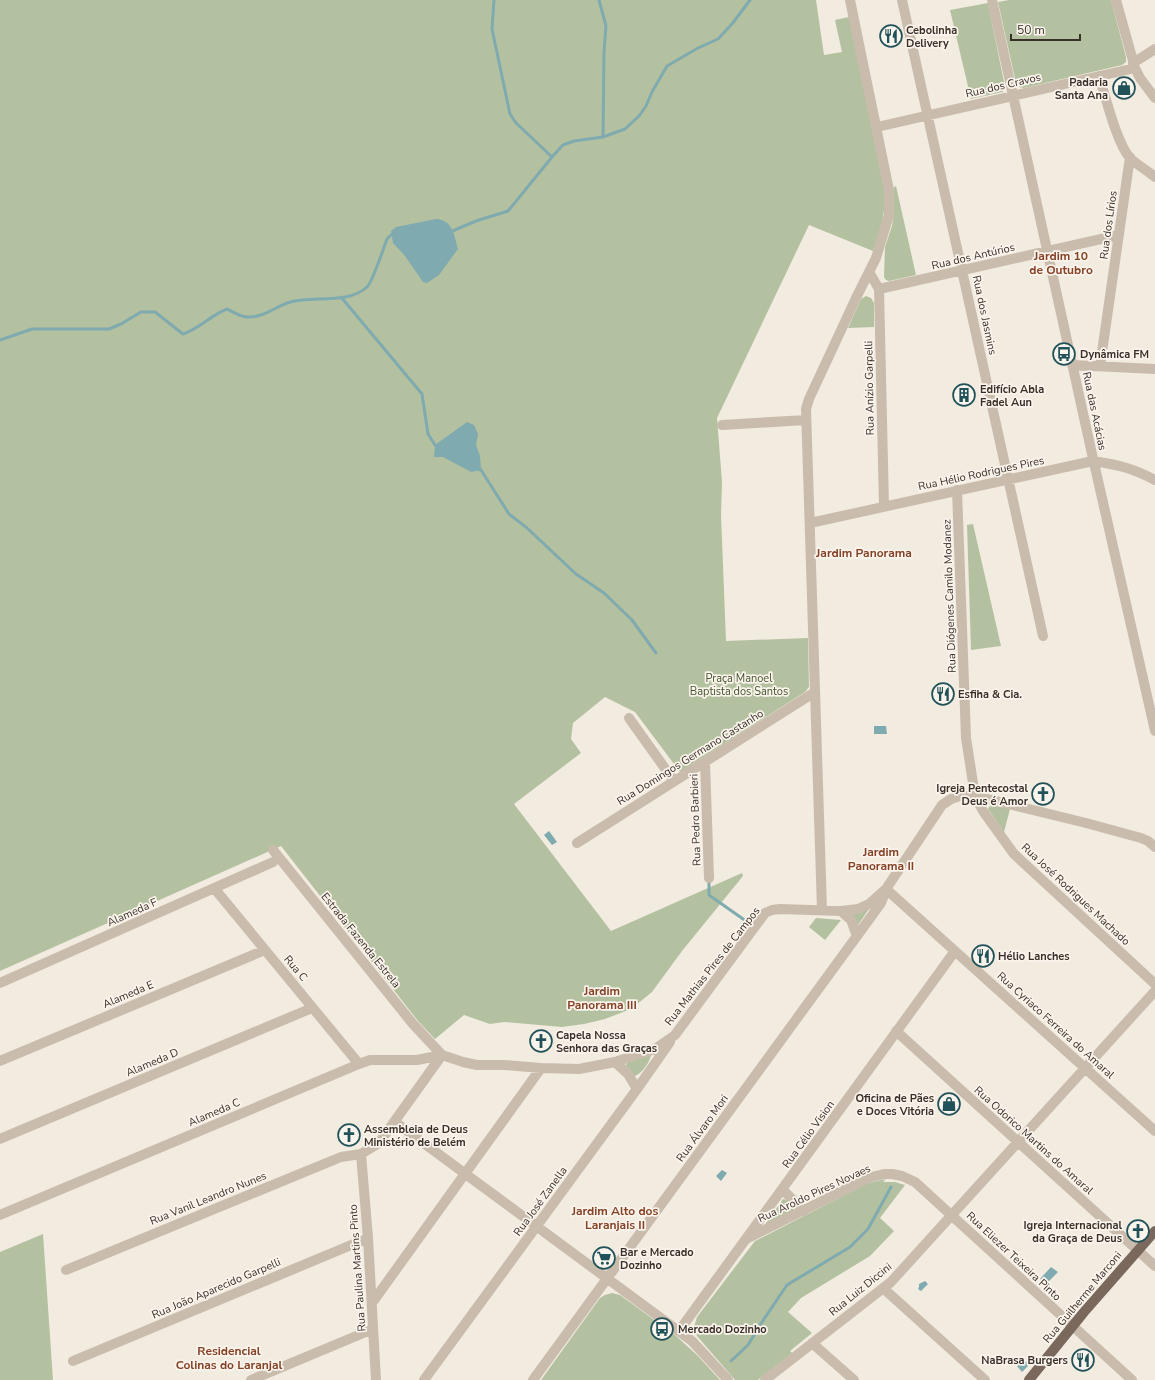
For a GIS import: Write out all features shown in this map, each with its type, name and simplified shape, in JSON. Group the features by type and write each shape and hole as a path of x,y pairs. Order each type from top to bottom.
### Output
{"main road":[{"name":"Rua Guilherme Marconi","path":"1029,1380 1073,1326 1155,1231"}],"street":[{"path":"822,910 806,409 809,399 876,258 885,232 890,202 889,190 850,0"},
{"name":"Rua dos Jasmins","path":"902,0 1043,636"},
{"name":"Rua das Acácias","path":"992,0 1093,461 1155,731"},
{"path":"1116,0 1134,65 1140,78 1155,98"},
{"name":"Rua dos Cravos","path":"876,127 1099,76 1134,65 1155,49"},
{"path":"1099,76 1119,138 1130,157 1155,177"},
{"name":"Rua dos Lírios","path":"1100,366 1130,157"},
{"name":"Rua dos Antúrios","path":"879,289 1119,235"},
{"name":"Rua Anízio Garpelli","path":"869,272 879,289 884,506"},
{"path":"1072,365 1155,369"},
{"path":"722,425 806,420"},
{"name":"Rua Hélio Rodrigues Pires","path":"810,523 1093,461 1130,468 1155,480"},
{"name":"Rua Diógenes Camilo Modanez","path":"957,490 966,738 975,796"},
{"name":"Rua Domingos Germano Castanho","path":"577,843 815,692"},
{"path":"629,718 674,781"},
{"name":"Rua Pedro Barbieri","path":"705,762 709,878"},
{"name":"Rua Mathias Pires de Campos","path":"431,1044 442,1055 473,1065 579,1069 615,1062 655,1049 675,1035 765,914 772,910 780,909 841,911 858,909 865,906 880,896 886,889 942,805 960,796 975,796 1086,822 1141,838 1148,841 1155,847"},
{"name":"Rua José Rodrigues Machado","path":"975,796 983,811 1019,859 1155,984"},
{"name":"Estrada Fazenda Estrela","path":"273,850 413,1024 431,1044"},
{"name":"Alameda F","path":"0,983 273,862"},
{"name":"Rua C","path":"214,888 359,1064"},
{"name":"Rua Álvaro Mori","path":"534,1380 857,936 880,903 886,889"},
{"name":"Rua Cyriaco Ferreira do Amaral","path":"886,889 1155,1131"},
{"path":"841,911 851,920 857,936"},
{"name":"Alameda E","path":"0,1061 265,950"},
{"name":"Rua Célio Vision","path":"679,1331 783,1190 955,951"},
{"name":"Rua Luiz Diccini","path":"765,1380 891,1282 1155,991"},
{"name":"Alameda D","path":"0,1139 312,1008"},
{"name":"Rua Odorico Martins do Amaral","path":"896,1032 1155,1266"},
{"name":"Rua José Zanella","path":"424,1380 638,1089 675,1035"},
{"path":"361,1154 379,1143 442,1055"},
{"name":"Alameda C","path":"0,1215 370,1060 417,1060 442,1055"},
{"path":"615,1062 628,1074 638,1089"},
{"path":"372,1302 542,1068"},
{"path":"395,1122 695,1343 728,1380"},
{"name":"Rua Paulina Martins Pinto","path":"361,1154 368,1238 376,1380"},
{"name":"Rua Vanil Leandro Nunes","path":"66,1270 341,1157 361,1154"},
{"name":"Rua Aroldo Pires Novaes","path":"748,1238 868,1178 884,1174 892,1174"},
{"name":"Rua Eliezer Teixeira Pinto","path":"892,1174 902,1176 915,1182 1132,1380"},
{"path":"783,1190 804,1210"},
{"name":"Rua João Aparecido Garpelli","path":"72,1361 368,1238"},
{"path":"883,1288 986,1380"},
{"path":"250,1380 373,1329"},
{"path":"812,1343 854,1380"}],"green space":[{"name":"Praça Manoel Baptista dos Santos","path":"0,0 816,0 824,55 842,52 835,20 849,17 885,190 884,214 879,235 873,251 809,225 717,418 722,482 721,515 726,641 808,638 809,687 805,692 680,772 635,712 605,697 573,723 571,739 581,753 514,804 611,931 742,873 743,876 682,951 652,992 631,1009 605,1019 562,1027 504,1022 490,1024 464,1015 435,1039 418,1021 281,846 0,971"},
{"path":"1009,0 1111,0 1126,62 1122,65 1024,88 1019,87 1016,83 998,2"},
{"path":"988,3 1005,87 1004,91 1002,92 971,99 950,10"},
{"path":"896,186 916,275 889,281 884,277 885,247 892,226 894,212 894,187"},
{"path":"866,296 871,298 874,303 874,327 848,328 861,299"},
{"path":"973,524 1001,646 971,650 967,525"},
{"path":"992,805 1010,809 1004,832 988,809"},
{"path":"869,909 858,925 850,914"},
{"path":"816,918 841,920 825,940 809,927"},
{"path":"651,1055 645,1067 635,1076 627,1068 626,1065 628,1062"},
{"path":"886,1179 883,1182 895,1182 905,1185 880,1218 894,1231 870,1256 801,1298 788,1312 812,1333 790,1351 792,1353 758,1380 735,1380 697,1336 694,1327 697,1317 755,1241 868,1183"},
{"path":"783,1199 790,1203 794,1210 764,1226"},
{"path":"43,1234 53,1380 0,1380 0,1252"},
{"path":"612,1293 620,1295 675,1335 698,1356 720,1380 541,1380 600,1298"}],"water":[{"path":"436,219 446,222 452,229 458,249 439,275 427,283 423,282 405,256 393,243 391,231 396,227"},
{"path":"467,422 474,425 478,434 476,445 480,456 481,470 471,472 443,457 434,457 435,445"},
{"path":"874,726 886,726 887,734 874,734"},
{"path":"549,831 557,842 552,845 544,835"},
{"path":"722,1170 727,1173 721,1181 716,1176"},
{"path":"1051,1267 1058,1272 1046,1284 1040,1279"},
{"path":"925,1281 928,1284 921,1291 918,1289 919,1284"},
{"path":"1026,1361 1030,1364 1022,1372 1017,1366 1019,1364 1022,1365"}],"waterway":[{"path":"494,0 492,29 510,114 516,123 552,157"},
{"path":"599,0 606,26 604,52 603,137"},
{"path":"450,232 476,221 508,211 563,145 574,141 603,137 625,129 639,116 646,106 667,66 698,48 718,39 732,24 750,0"},
{"path":"0,340 32,329 109,329 121,324 141,312 155,312 183,334 189,332 227,309 242,316 252,317 258,316 287,303 350,296 359,293 367,287 375,272 387,239 391,235 395,234"},
{"path":"341,297 422,394 428,434 437,447"},
{"path":"477,469 481,470 509,514 527,528 576,574 604,593 632,620 656,653"},
{"path":"709,880 709,895 753,926"},
{"path":"731,1361 748,1345 787,1285 850,1247 868,1229 891,1187"}],"place":[{"name":"Cebolinha Delivery","path":"891,36"},
{"name":"Padaria Santa Ana","path":"1124,88"},
{"name":"Dynâmica FM","path":"1064,354"},
{"name":"Edifício Abla Fadel Aun","path":"964,395"},
{"name":"Esfiha & Cia.","path":"943,694"},
{"name":"Igreja Pentecostal Deus é Amor","path":"1043,794"},
{"name":"Hélio Lanches","path":"983,956"},
{"name":"Capela Nossa Senhora das Graças","path":"541,1041"},
{"name":"Oficina de Pães e Doces Vitória","path":"949,1104"},
{"name":"Assembleia de Deus Ministério de Belém","path":"349,1135"},
{"name":"Igreja Internacional da Graça de Deus","path":"1138,1231"},
{"name":"Bar e Mercado Dozinho","path":"604,1258"},
{"name":"Mercado Dozinho","path":"662,1329"},
{"name":"NaBrasa Burgers","path":"1083,1360"}],"district":[{"name":"Jardim 10 de Outubro","path":"1061,263"},
{"name":"Jardim Panorama","path":"864,553"},
{"name":"Jardim Panorama II","path":"881,859"},
{"name":"Jardim Panorama III","path":"602,998"},
{"name":"Jardim Alto dos Laranjais II","path":"615,1218"},
{"name":"Residencial Colinas do Laranjal","path":"229,1358"}]}
